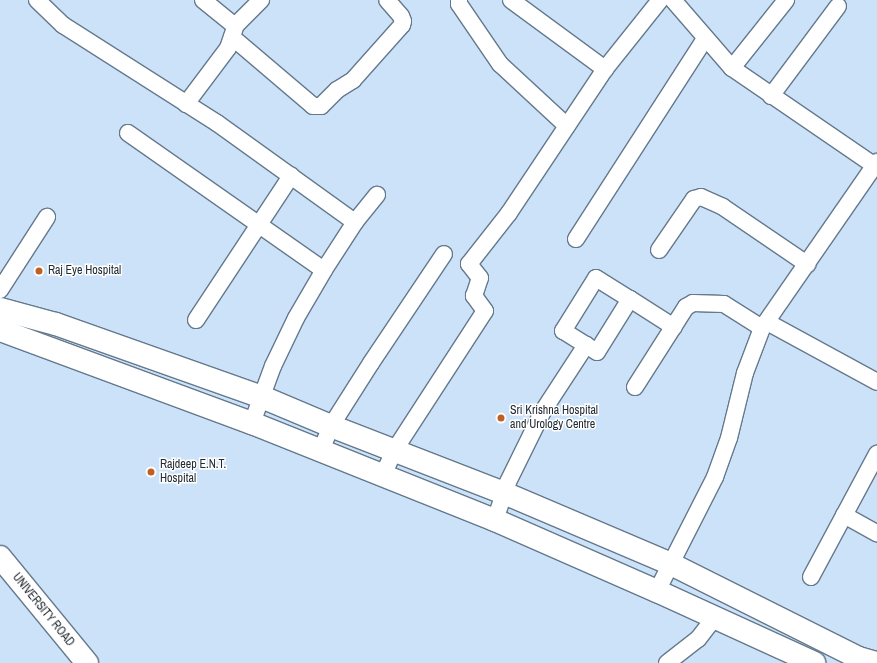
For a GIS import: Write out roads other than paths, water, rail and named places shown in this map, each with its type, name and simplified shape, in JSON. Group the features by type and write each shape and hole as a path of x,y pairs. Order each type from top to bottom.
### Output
{"main road":[{"path":"0,309 56,324 262,397 394,451 504,493 671,564 859,658 876,663"},
{"path":"0,330 252,423 495,520 657,591 814,663"},
{"name":"UNIVERSITY ROAD","path":"0,557 87,663"},
{"name":"UNIVERSITY ROAD","path":"0,579 67,663"}],"street":[{"path":"37,0 63,24 186,104 355,222"},
{"path":"203,0 312,106 320,106 337,90 353,80 402,24 403,21 401,16 387,0"},
{"path":"186,104 228,48 234,31 261,0"},
{"path":"458,0 459,4 500,64 566,126"},
{"path":"511,0 605,69"},
{"path":"383,475 394,451 485,311 474,296 480,278 469,264 509,213 605,69 660,0"},
{"path":"657,591 715,477 729,438 745,373 764,325 876,164 771,96 732,68 705,39 673,0"},
{"path":"732,68 786,0"},
{"path":"771,96 838,6"},
{"path":"576,239 705,39"},
{"path":"128,133 324,270"},
{"path":"196,320 291,176"},
{"path":"252,423 273,366 296,318 324,270 355,222 377,195"},
{"path":"659,250 694,199 701,197 724,206 807,264"},
{"path":"0,290 47,217"},
{"path":"321,450 331,426 444,254"},
{"path":"630,299 597,352 563,331 596,278 630,299 674,327"},
{"path":"635,387 686,307 693,303 714,303 731,306 764,325 877,382"},
{"path":"495,520 504,493 543,411 586,345"},
{"path":"810,577 877,454"},
{"path":"844,515 877,534"},
{"path":"667,663 698,639 715,617"}],"place":[{"name":"Raj Eye Hospital","path":"39,271"},
{"name":"Sri Krishna Hospital and Urology Centre","path":"501,418"},
{"name":"Rajdeep E.N.T. Hospital","path":"151,472"}]}
